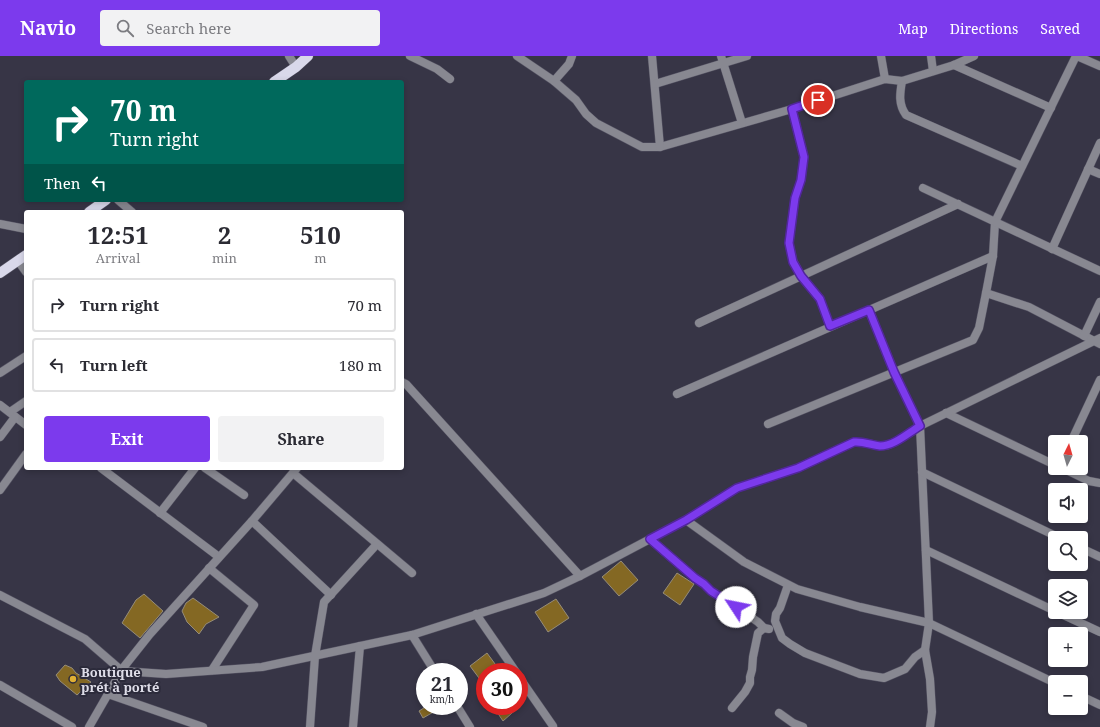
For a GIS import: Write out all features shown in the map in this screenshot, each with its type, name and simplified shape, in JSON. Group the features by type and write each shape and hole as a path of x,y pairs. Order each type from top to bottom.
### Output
{"main road":[{"path":"277,80 296,67 308,56"},
{"path":"92,210 103,202"},
{"path":"0,273 22,258"}],"street":[{"path":"289,56 296,67"},
{"path":"410,56 437,69 450,79"},
{"path":"517,56 554,81 576,100 586,114 596,123 642,147 660,147 792,109 885,79 902,81 954,65 974,56"},
{"path":"554,81 569,64 572,56"},
{"path":"652,56 660,147"},
{"path":"655,84 722,60 747,56"},
{"path":"881,56 885,79"},
{"path":"931,56 933,71"},
{"path":"768,424 973,340 979,328 993,256 995,222 1077,56 1100,66"},
{"path":"722,60 742,123"},
{"path":"954,65 1051,108"},
{"path":"902,81 900,95 901,108 906,114 1022,166"},
{"path":"792,109 804,157 801,180 795,198 789,243 793,262 801,276 820,299 830,326"},
{"path":"1052,249 1100,143"},
{"path":"1088,169 1100,174"},
{"path":"923,188 1100,271"},
{"path":"120,202 130,210"},
{"path":"699,323 958,204"},
{"path":"0,224 24,229"},
{"path":"677,394 993,256"},
{"path":"986,293 1029,308 1084,336 1098,341"},
{"path":"1084,336 1100,302"},
{"path":"869,310 894,372 920,426 929,622 925,650 930,680 932,712 930,727"},
{"path":"0,595 85,639 122,671 166,674 262,667 412,635 544,593 580,576 686,520 737,488 798,468 854,442 878,446 895,442 920,426 946,413 1098,341"},
{"path":"0,374 24,357"},
{"path":"1074,435 1100,380"},
{"path":"404,385 580,576"},
{"path":"0,437 13,415 24,403"},
{"path":"0,405 24,423"},
{"path":"946,413 1048,462"},
{"path":"0,489 24,457"},
{"path":"104,470 219,557"},
{"path":"160,513 193,470"},
{"path":"208,470 244,495"},
{"path":"89,727 122,671 150,634 252,521 295,470 377,544 412,573"},
{"path":"922,472 1048,532"},
{"path":"1077,475 1089,481 1100,483"},
{"path":"686,520 744,562 797,589 860,607 929,622 1048,680"},
{"path":"252,521 331,595"},
{"path":"650,539 711,591 758,622 764,628 778,629"},
{"path":"310,727 315,656 324,602 377,544"},
{"path":"926,550 1048,608"},
{"path":"1088,551 1100,557"},
{"path":"209,568 254,605 212,670"},
{"path":"788,585 780,608 776,614 775,621 782,638 804,653 860,674 884,678 905,669 914,657 925,650"},
{"path":"476,614 510,663"},
{"path":"1071,619 1100,632"},
{"path":"732,708 745,692 750,683 758,633 764,628"},
{"path":"412,635 429,663"},
{"path":"353,727 360,646"},
{"path":"0,685 72,727"},
{"path":"528,690 553,726"},
{"path":"108,694 203,727"},
{"path":"1088,699 1100,705"},
{"path":"779,713 793,723 803,727"},
{"path":"463,715 470,727"}],"building":[{"path":"621,561 638,580 619,596 602,577"},
{"path":"677,573 694,584 680,605 663,593"},
{"path":"144,594 163,611 140,638 122,623 136,600"},
{"path":"193,598 219,617 206,624 199,634 187,622 182,611 186,603"},
{"path":"556,599 569,618 548,632 535,612"},
{"path":"487,653 494,663 476,663 476,674 470,666"},
{"name":"Boutique prét à porté","path":"65,665 72,668 76,673 91,682 77,695 60,681 56,675"},
{"path":"421,715 428,715 423,718"},
{"path":"499,715 510,715 503,721"}],"place":[{"name":"Boutique prét à porté","path":"73,679"}],"route":[{"path":"736,607 711,591 650,539 686,520 737,488 798,468 854,442 878,446 887,445 895,442 920,426 894,372 869,310 830,326 820,299 801,276 793,262 789,243 795,198 801,180 804,157 792,109 818,100"}]}
